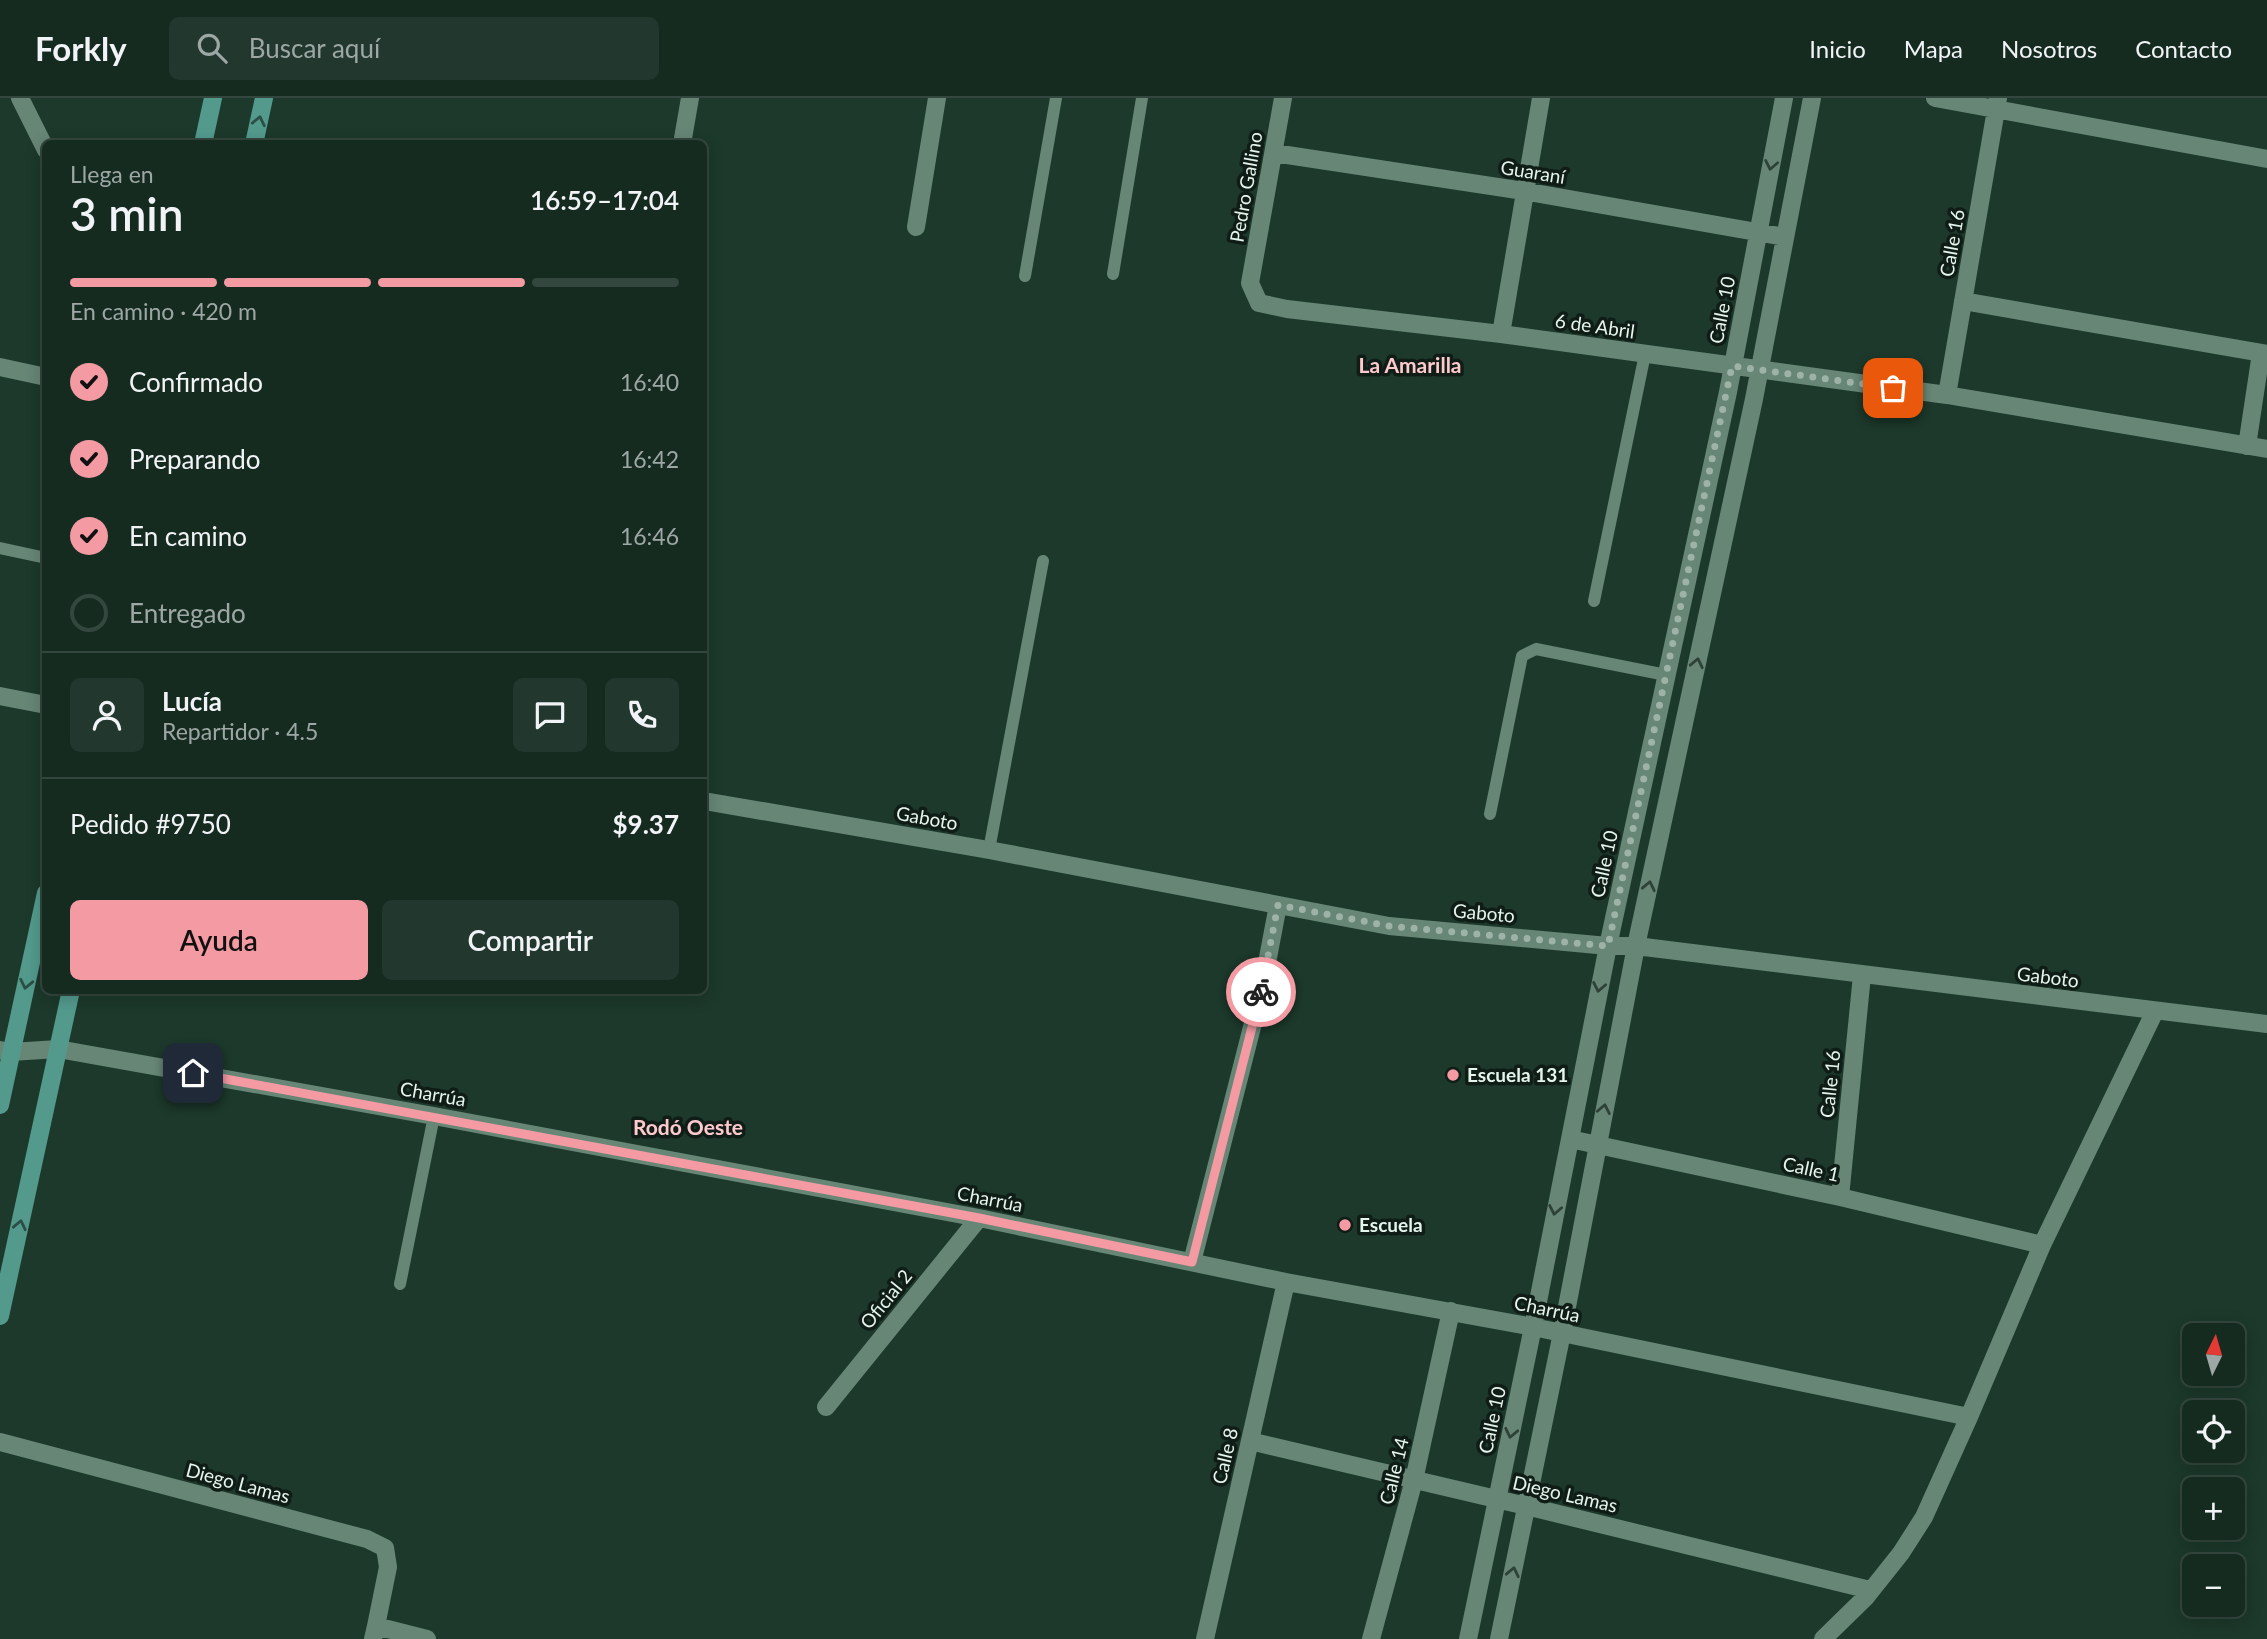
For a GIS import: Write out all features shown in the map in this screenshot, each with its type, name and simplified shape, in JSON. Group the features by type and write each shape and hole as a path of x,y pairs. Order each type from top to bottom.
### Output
{"street":[{"path":"20,98 42,142"},
{"path":"204,140 213,98"},
{"path":"255,140 264,98"},
{"path":"683,140 690,98"},
{"path":"916,227 937,98"},
{"name":"Pedro Gallino","path":"1250,284 1283,98"},
{"path":"1501,334 1541,98"},
{"name":"Calle 10","path":"1468,1639 1608,946 1732,366 1784,98"},
{"path":"1499,1639 1562,1333 1636,946 1759,370 1812,98"},
{"path":"1935,98 1997,104 2267,159"},
{"name":"Calle 16","path":"1947,395 1997,104"},
{"name":"Guaraní","path":"1273,153 1524,191 1785,237"},
{"name":"6 de Abril","path":"1250,284 1259,303 1287,309 1501,334 1947,395 2267,449"},
{"path":"1963,301 2264,354 2247,446"},
{"path":"0,367 42,376"},
{"path":"0,696 42,704"},
{"name":"Gaboto","path":"707,802 989,850 1389,926 1608,946 1636,946 2267,1024"},
{"path":"1192,1262 1263,984 1278,905"},
{"path":"0,1105 6,1051 42,909"},
{"name":"Calle 16","path":"1840,1197 1862,975"},
{"path":"0,1316 70,994"},
{"path":"1823,1639 1866,1597 1901,1553 1924,1517 2042,1245 2155,1011"},
{"name":"Charrúa","path":"6,1051 58,1049 434,1116 979,1218 1286,1282 1533,1327 1969,1417"},
{"name":"Calle 1","path":"1570,1139 1840,1197 2042,1245"},
{"name":"Oficial 2","path":"826,1407 979,1218"},
{"name":"Calle 8","path":"1205,1639 1286,1282"},
{"name":"Calle 14","path":"1371,1639 1414,1480 1451,1311"},
{"name":"Diego Lamas","path":"1250,1441 1870,1590"},
{"name":"Diego Lamas","path":"0,1442 367,1539 385,1548 388,1567 374,1633"},
{"path":"374,1633 427,1639"}],"lane":[{"path":"1026,276 1056,98"},
{"path":"1112,274 1142,98"},
{"path":"1594,601 1645,354"},
{"path":"0,548 42,557"},
{"path":"989,850 1042,561"},
{"path":"1490,814 1522,656 1536,649 1665,675"},
{"path":"400,1284 434,1116"}],"way so far":[{"path":"1261,992 1278,905 1389,926 1608,946 1732,366 1893,388"}],"place":[{"name":"Escuela 131","path":"1453,1075"},
{"name":"Escuela","path":"1345,1225"}],"district":[{"name":"La Amarilla","path":"1410,366"},
{"name":"Rodó Oeste","path":"688,1128"}],"route":[{"path":"193,1073 979,1218 1192,1262 1261,992"}]}
